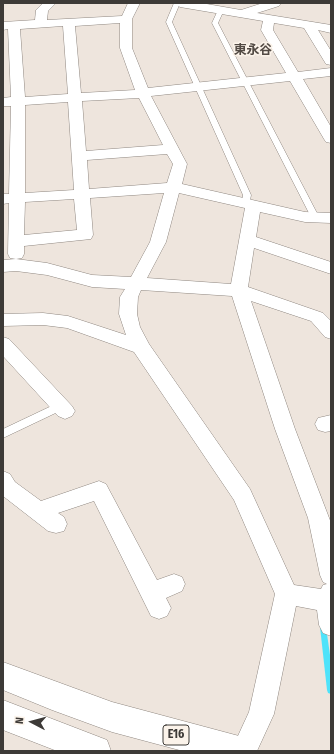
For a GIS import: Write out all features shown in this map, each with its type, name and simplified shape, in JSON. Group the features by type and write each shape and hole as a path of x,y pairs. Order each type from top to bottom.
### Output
{"highway":[{"name":"E16","path":"3,676 52,696 112,717 239,751"},
{"path":"3,715 96,751"}],"street":[{"path":"42,24 42,10 50,3"},
{"path":"180,3 331,29"},
{"path":"240,14 275,3"},
{"path":"244,751 261,714 287,594 242,495 141,346 131,328 128,314 129,297 135,284 158,242 180,164 143,93 126,48 130,11 69,22 9,26 18,101 9,199 16,241 9,266 47,269 92,281 135,284 239,290 317,317 331,332"},
{"path":"305,25 323,17"},
{"path":"269,18 267,30 331,139"},
{"path":"16,241 85,235 69,22"},
{"path":"305,25 331,61"},
{"path":"3,102 143,93 331,72"},
{"path":"79,156 172,149"},
{"path":"9,199 174,188 282,212 331,218"},
{"path":"249,205 247,240 239,290 290,428 319,518 331,575"},
{"path":"247,240 331,268"},
{"path":"3,338 8,320 43,320 68,322 141,346"},
{"path":"3,344 62,409"},
{"path":"3,480 8,488 56,524"},
{"path":"38,511 99,490 155,601 174,584"},
{"path":"287,594 329,597 331,625"}],"lane":[{"path":"177,3 169,22 247,195 249,205"},
{"path":"221,10 215,23 315,217"},
{"path":"3,434 62,409"}],"waterway":[{"path":"323,627 331,690"}],"district":[{"name":"東永谷","path":"253,50"}]}
